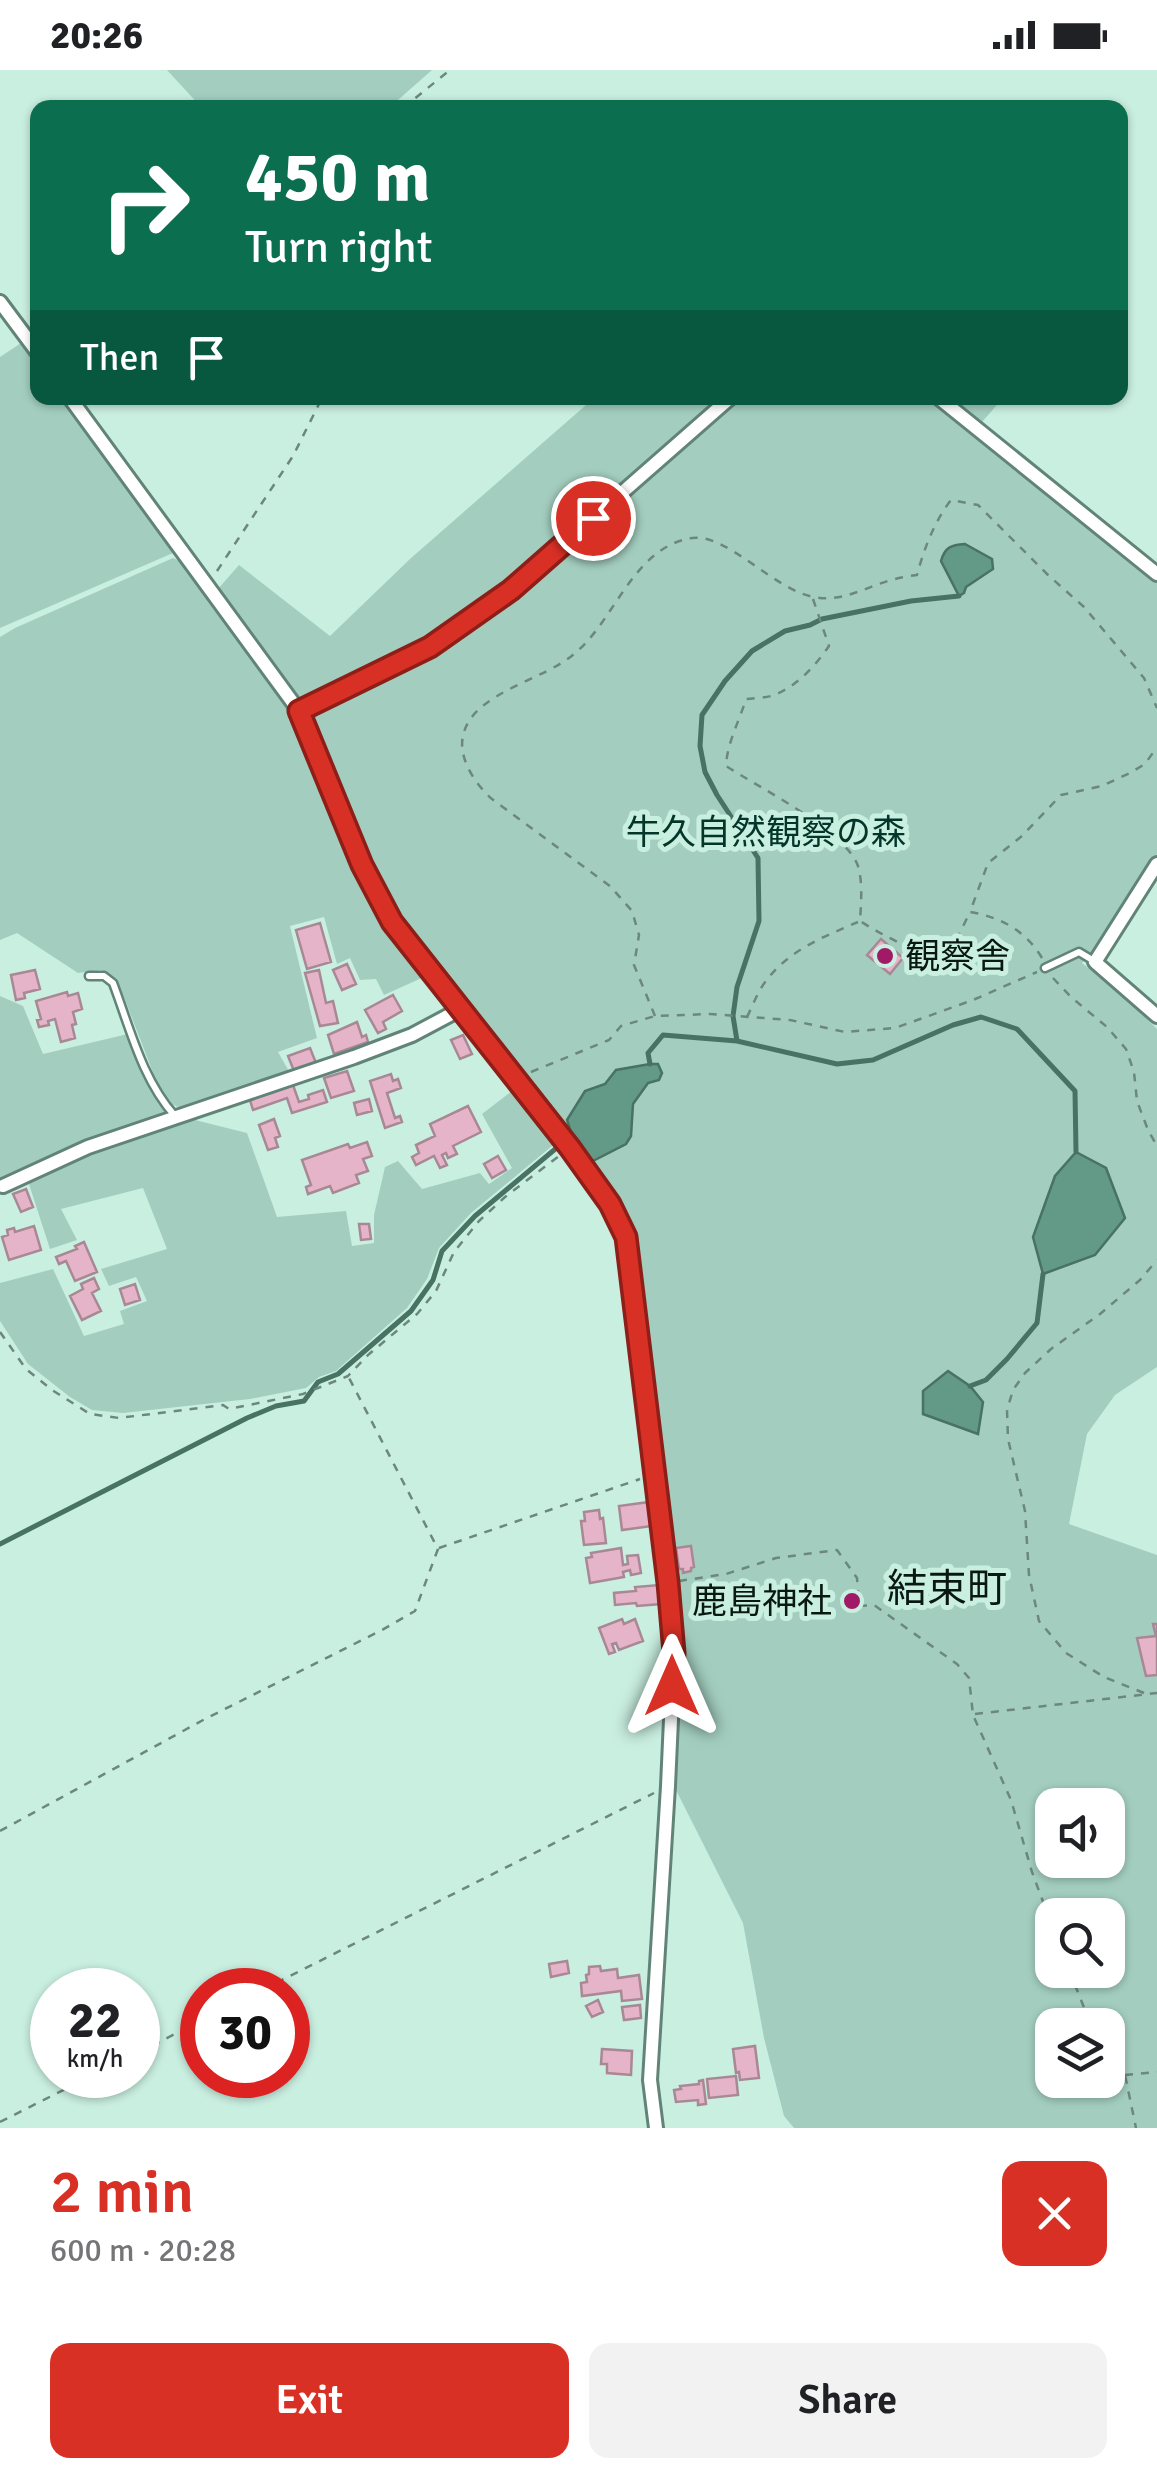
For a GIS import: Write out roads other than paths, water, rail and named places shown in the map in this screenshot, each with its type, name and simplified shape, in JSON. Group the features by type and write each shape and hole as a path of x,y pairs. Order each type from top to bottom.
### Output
{"street":[{"path":"0,302 30,342"},
{"path":"75,405 299,711 362,865 392,922 570,1148 610,1204 626,1237 674,1653 650,2080 656,2128"},
{"path":"299,711 430,647 511,590 722,405"},
{"path":"948,405 1157,574"},
{"path":"1157,864 1096,962 1157,1016"},
{"path":"1,1186 88,1147 412,1035 459,1010"}],"lane":[{"path":"1045,968 1079,952 1096,962"},
{"path":"88,976 104,976 113,983 138,1052 162,1102 176,1117"}],"waterway":[{"path":"737,1041 733,1016 737,987 759,921 758,858 705,772 700,746 702,715 752,651 785,631 822,619 911,601 959,596"},
{"path":"650,1064 648,1053 663,1035 737,1041 837,1064 873,1060 981,1017 1017,1029 1075,1091 1076,1152"},
{"path":"0,1544 247,1418 276,1406 304,1401 318,1382 338,1374 411,1311 433,1280 442,1251 475,1216 572,1135"},
{"path":"970,1386 986,1380 1037,1323 1043,1274"}],"place":[{"name":"観察舎","path":"885,956"},
{"name":"鹿島神社","path":"852,1601"}],"district":[{"name":"結束町","path":"947,1589"}],"park label":[{"name":"牛久自然観察の森","path":"766,832"}]}
